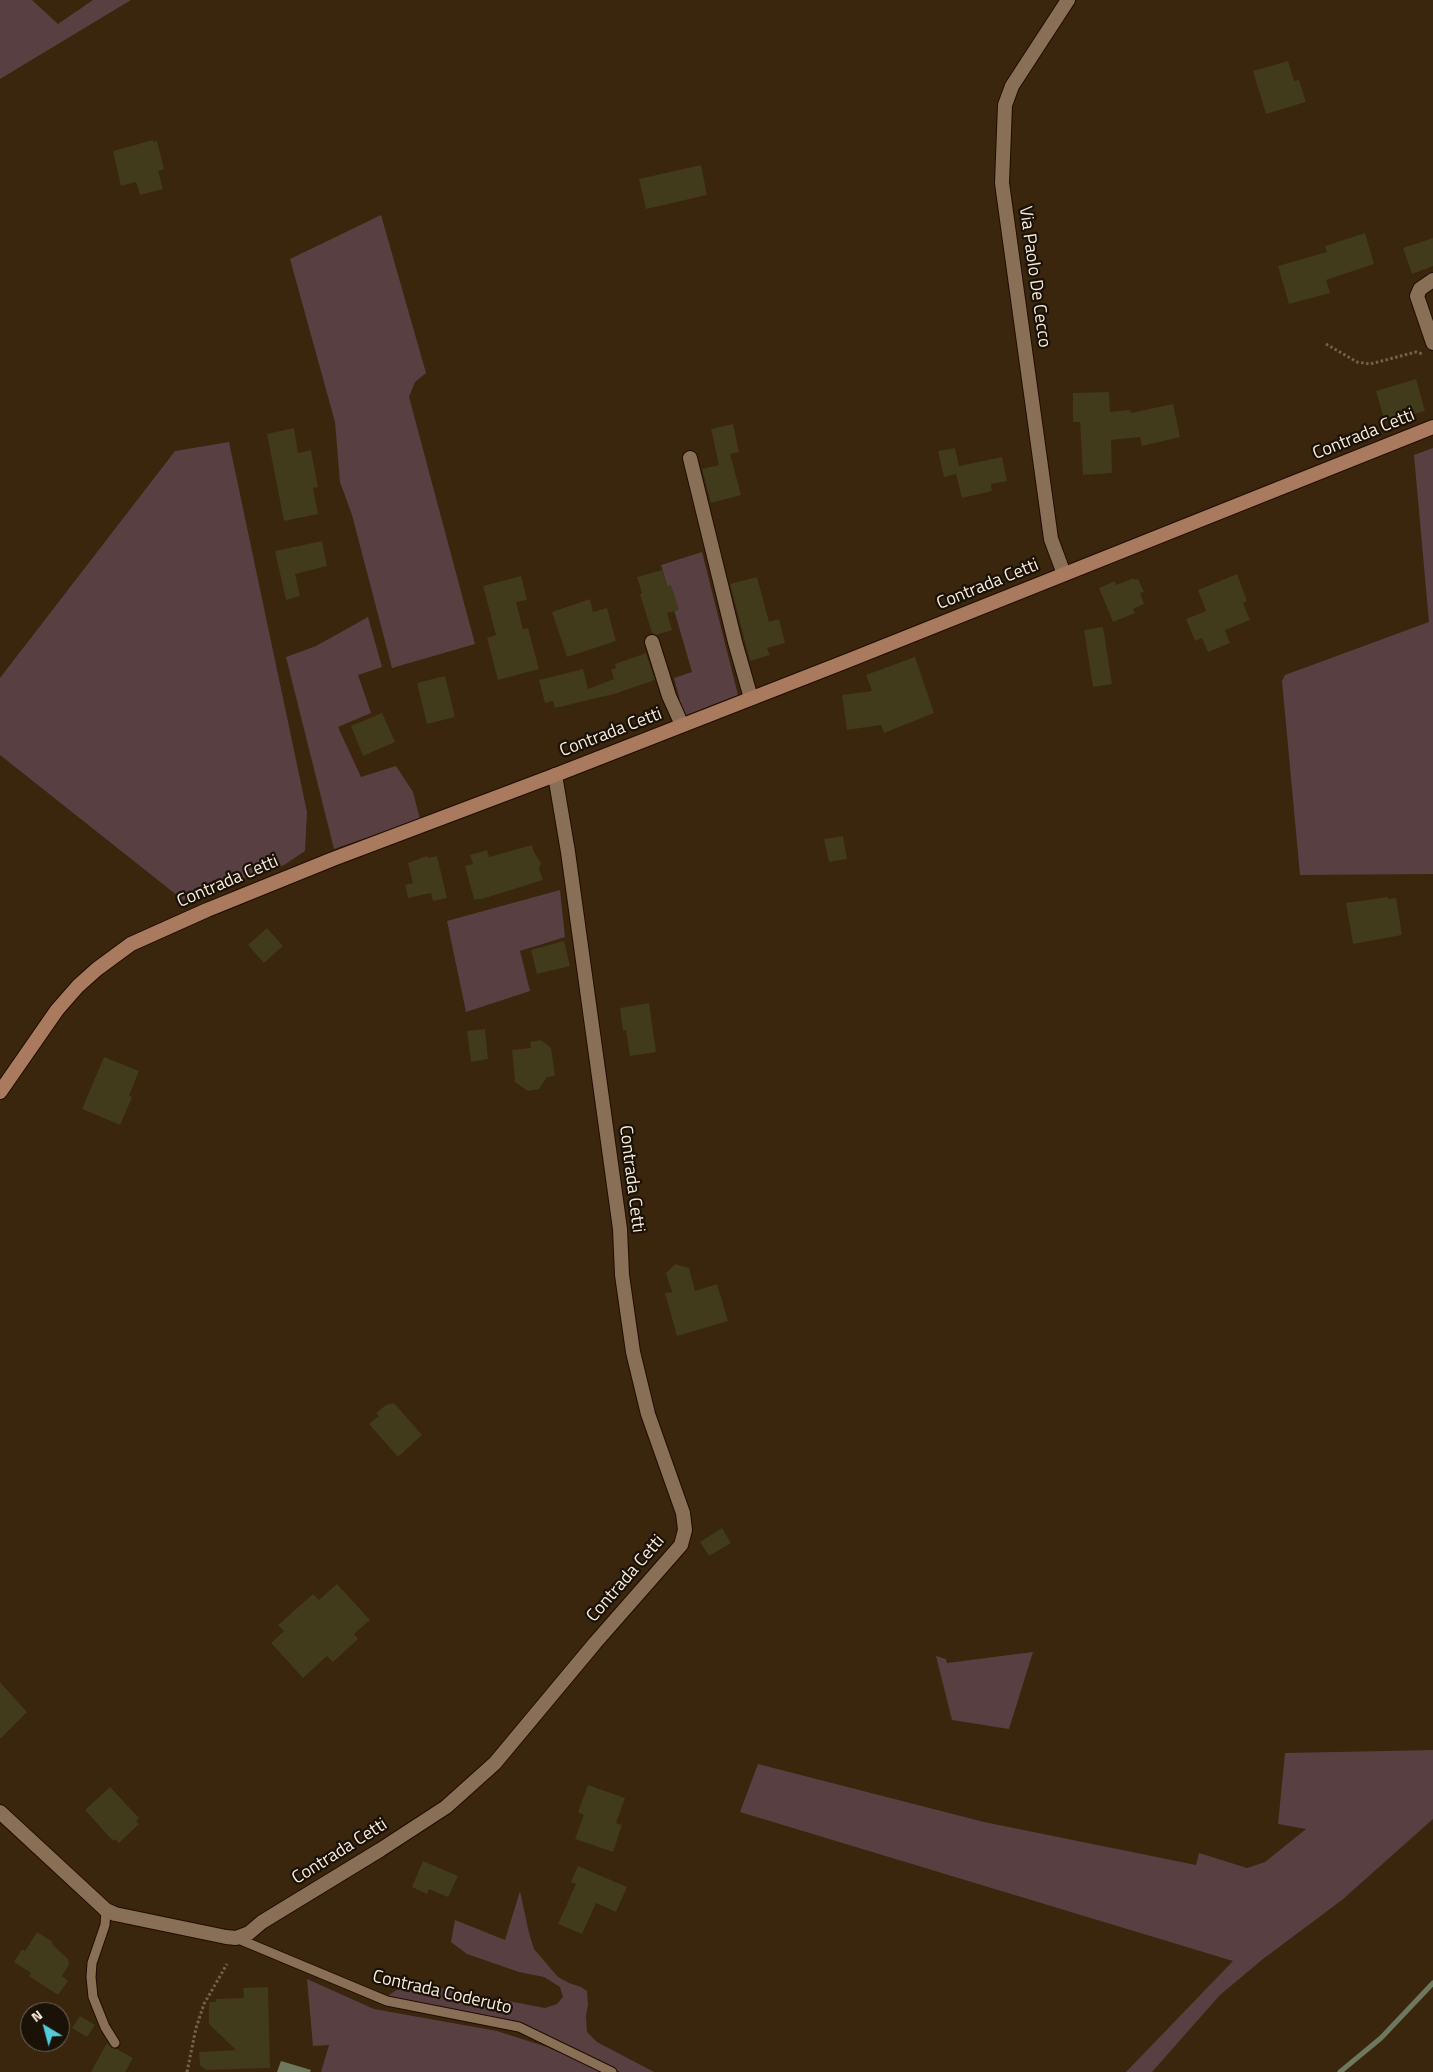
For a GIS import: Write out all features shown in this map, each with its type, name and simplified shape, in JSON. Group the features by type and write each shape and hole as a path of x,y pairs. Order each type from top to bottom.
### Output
{"main road":[{"name":"Contrada Cetti","path":"0,1092 57,1010 78,986 96,969 131,944 207,910 333,859 555,775 1428,429"}],"street":[{"name":"Via Paolo De Cecco","path":"1064,574 1052,540 1002,183 1005,105 1012,86 1068,0"},
{"path":"1433,280 1420,289 1417,296 1433,343"},
{"path":"690,458 750,698"},
{"path":"652,642 669,696 682,725"},
{"name":"Contrada Cetti","path":"236,1938 249,1933 262,1922 446,1807 489,1769 681,1545 685,1530 683,1513 648,1414 633,1352 622,1275 620,1229 568,852 555,775"},
{"path":"0,1812 106,1910 115,1914 236,1938"}],"lane":[{"path":"106,1910 106,1925 92,1963 91,1977 93,1997 105,2027 115,2043"},
{"name":"Contrada Coderuto","path":"236,1938 387,2002 519,2027 612,2072"}],"path":[{"path":"1326,344 1357,362 1370,364 1416,352 1424,354"},
{"path":"187,2072 196,2028 204,2004 227,1964"}],"shaded area":[{"path":"0,0 32,0 58,24 93,0 131,0 0,79"},
{"path":"381,215 426,373 415,382 409,397 475,644 392,668 352,515 340,482 335,422 290,259"},
{"path":"229,442 307,812 305,851 284,865 183,900 0,755 0,678 175,451"},
{"path":"1433,448 1433,874 1300,875 1282,681 1285,675 1429,622 1414,455"},
{"path":"702,552 738,695 684,716 674,678 692,672 661,565"},
{"path":"368,617 382,667 358,675 371,713 338,727 361,777 396,766 413,792 420,819 334,849 286,657 316,646"},
{"path":"560,890 565,937 520,951 530,991 466,1012 447,921"},
{"path":"1033,1652 1009,1729 952,1720 936,1656 946,1659 947,1663"},
{"path":"1433,1750 1433,1819 1342,1900 1263,1959 1220,1995 1152,2072 1126,2072 1233,1961 740,1812 758,1764 984,1822 1196,1865 1199,1853 1247,1868 1265,1862 1306,1829 1278,1824 1285,1753"},
{"path":"520,1891 534,1949 558,1977 587,1991 587,2032 597,2042 654,2072 620,2072 546,2037 386,1997 398,1989 425,1985 545,2008 557,2004 563,1997 560,1987 544,1977 519,1972 467,1954 451,1942 455,1920 505,1940"},
{"path":"307,1979 374,2009 497,2031 547,2047 605,2072 321,2072 329,2045 313,2046"},
{"path":"281,2061 311,2070 310,2072 277,2072"}],"building":[{"path":"1288,61 1294,81 1299,80 1306,102 1266,114 1253,71"},
{"path":"153,140 153,142 157,141 164,169 158,171 163,189 140,195 136,182 121,186 113,151"},
{"path":"701,165 707,195 646,209 639,179"},
{"path":"1365,233 1374,264 1326,280 1330,293 1289,304 1278,266 1327,252 1325,246"},
{"path":"1433,238 1433,266 1412,274 1403,248"},
{"path":"1416,379 1425,411 1385,422 1376,391"},
{"path":"1109,392 1110,412 1130,410 1131,413 1173,404 1180,437 1142,446 1140,437 1111,440 1112,473 1083,475 1080,422 1073,422 1073,393"},
{"path":"733,424 739,452 730,454 741,495 711,503 702,469 719,465 711,429"},
{"path":"294,428 298,453 311,450 318,487 313,488 318,514 284,521 267,434"},
{"path":"955,448 959,466 1002,457 1007,481 991,484 992,491 962,498 956,474 944,477 938,451"},
{"path":"322,541 327,566 295,574 300,596 286,600 275,551"},
{"path":"662,570 667,586 671,585 679,610 667,613 672,630 656,635 652,633 640,594 642,593 637,577"},
{"path":"1237,574 1247,601 1243,603 1250,620 1225,630 1230,643 1208,652 1202,638 1195,641 1186,619 1206,611 1198,590"},
{"path":"521,576 527,600 516,602 523,629 528,628 539,669 498,680 487,638 496,635 483,586"},
{"path":"757,577 769,622 779,619 785,643 767,648 770,655 750,661 730,584"},
{"path":"1134,578 1134,580 1138,579 1144,592 1140,593 1144,604 1133,609 1135,613 1113,622 1099,588 1115,581 1116,585"},
{"path":"590,599 593,612 607,608 616,641 567,657 552,612"},
{"path":"1103,627 1112,684 1093,687 1084,630"},
{"path":"646,653 655,680 614,694 555,708 553,701 545,703 539,680 583,669 588,689 614,679 611,670 616,668 615,664"},
{"path":"915,657 934,713 884,733 881,725 847,730 842,695 872,691 866,675"},
{"path":"445,676 455,717 427,724 417,683"},
{"path":"382,713 395,742 363,756 351,726"},
{"path":"843,836 847,859 829,862 824,839"},
{"path":"532,845 541,863 539,869 543,880 482,899 474,899 465,866 473,864 470,855 487,850 489,857"},
{"path":"427,856 428,858 437,856 447,898 433,901 431,893 408,898 405,885 413,883 408,863"},
{"path":"1388,897 1388,899 1396,898 1402,935 1353,944 1346,903"},
{"path":"267,928 283,946 264,963 248,945"},
{"path":"564,941 570,966 537,974 531,950"},
{"path":"649,1003 656,1052 630,1056 626,1030 623,1031 620,1008"},
{"path":"485,1029 488,1059 471,1062 467,1031"},
{"path":"541,1040 551,1048 555,1076 547,1077 539,1089 528,1091 515,1082 512,1050 531,1048 530,1042"},
{"path":"104,1057 139,1071 129,1096 132,1097 120,1125 82,1109"},
{"path":"675,1264 689,1268 695,1291 717,1284 728,1321 677,1336 665,1293 672,1292 666,1273"},
{"path":"394,1403 422,1435 398,1457 369,1424 379,1416 376,1413 386,1405"},
{"path":"722,1528 731,1543 709,1556 700,1542"},
{"path":"337,1584 370,1620 354,1634 358,1639 333,1662 327,1656 303,1678 271,1643 284,1631 278,1625 313,1594 319,1600"},
{"path":"0,1682 27,1712 0,1739"},
{"path":"588,1785 625,1798 616,1823 622,1825 613,1852 575,1839 584,1815 578,1812"},
{"path":"110,1787 139,1818 136,1821 139,1824 119,1843 115,1839 113,1841 85,1810"},
{"path":"423,1861 458,1876 448,1897 429,1889 427,1894 412,1887"},
{"path":"578,1866 627,1887 616,1912 596,1903 582,1934 558,1924 576,1884 571,1882"},
{"path":"37,1932 53,1942 52,1944 68,1959 69,1965 62,1976 68,1981 58,1995 29,1976 31,1973 14,1962 22,1949 25,1951"},
{"path":"268,1987 270,2068 206,2070 200,2065 199,2052 236,2050 209,2024 209,2002 216,2002 216,1999 244,1998 243,1988"},
{"path":"80,2016 95,2025 87,2037 72,2028"},
{"path":"107,2043 112,2048 133,2058 125,2072 91,2072"}],"waterway":[{"path":"1340,2072 1381,2038 1433,1983"}]}
